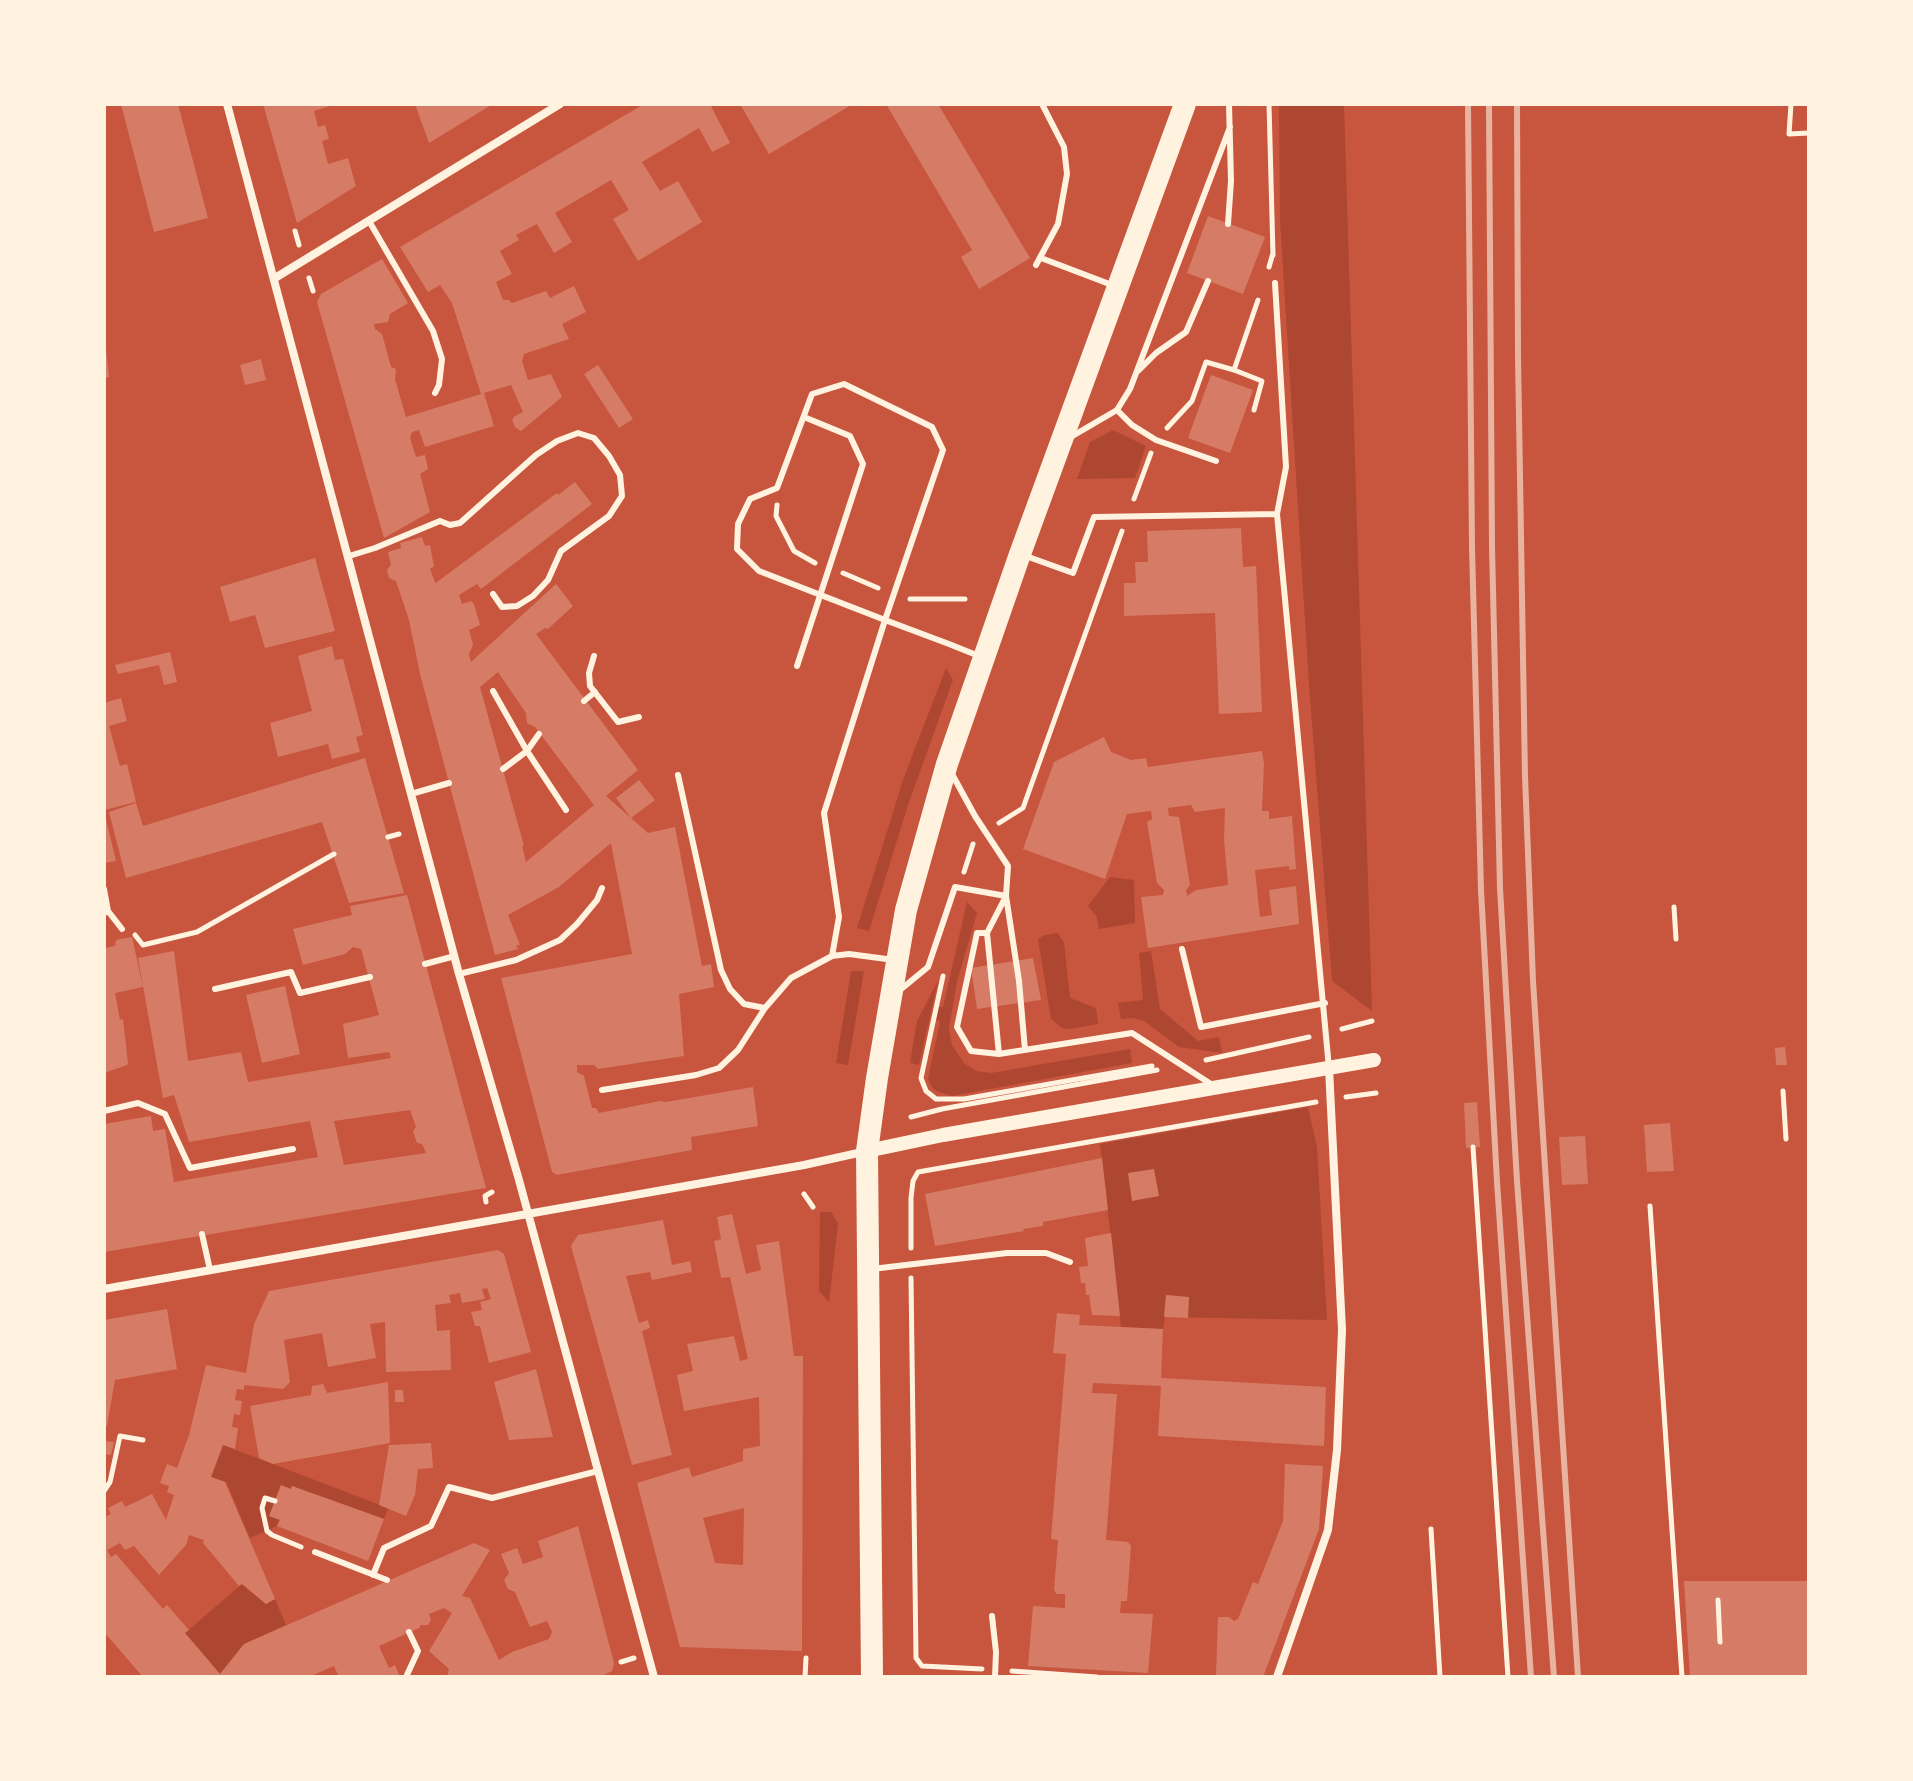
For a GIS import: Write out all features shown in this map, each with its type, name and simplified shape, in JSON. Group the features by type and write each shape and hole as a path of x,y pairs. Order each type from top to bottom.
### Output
{"highway":[{"path":"872,1677 867,1151 906,910 947,764 1020,554 1185,104"}],"street":[{"path":"227,104 459,974 654,1677"},
{"path":"275,278 560,104"},
{"path":"104,1289 804,1165 943,1135 1374,1060"},
{"path":"1277,1677 1328,1530 1337,1450 1342,1330 1329,1068"}],"lane":[{"path":"1042,104 1064,147 1067,174 1058,224 1038,262 1118,288"},
{"path":"1228,224 1229,104"},
{"path":"1062,442 1117,410 1135,374 1230,127"},
{"path":"369,221 433,331 442,359 435,393"},
{"path":"1135,374 1156,353 1186,332 1208,281"},
{"path":"1275,283 1286,467 1277,514 1329,1068"},
{"path":"832,956 839,917 824,813 885,620 943,450 932,427 844,384 812,394 777,488 750,499 738,524 737,549 759,571 822,596 885,620 984,658"},
{"path":"1117,410 1132,425 1156,440 1216,461"},
{"path":"797,666 863,464 850,436 804,417"},
{"path":"349,556 440,521 450,525 460,523 536,455 557,441 578,433 594,438 620,475 622,496 609,516 561,551 548,580 533,596 517,606 502,607 493,594"},
{"path":"1020,554 1073,573 1094,517 1277,514"},
{"path":"594,656 589,673 590,686 618,722 639,717"},
{"path":"493,691 566,810"},
{"path":"584,701 595,692"},
{"path":"503,769 527,751 539,734"},
{"path":"947,764 975,816 1008,866 1006,896 1019,981 1025,1050"},
{"path":"678,775 721,970 730,989 744,1004 765,1008"},
{"path":"411,794 449,783"},
{"path":"891,997 928,967 955,887 1006,896"},
{"path":"459,974 516,960 560,940 597,900 602,888"},
{"path":"104,889 106,912 126,928"},
{"path":"999,1054 987,933 1006,896"},
{"path":"987,933 977,933 957,1027 971,1051 999,1054 1132,1033 1217,1088"},
{"path":"1182,949 1201,1027 1325,1003"},
{"path":"602,1090 696,1075 719,1068 738,1050 765,1008 791,978 832,956 849,954 897,960"},
{"path":"425,964 455,956"},
{"path":"215,989 291,972 300,993 370,977"},
{"path":"104,1111 138,1103 165,1114 190,1168 293,1149"},
{"path":"202,1234 210,1270"},
{"path":"868,1270 1007,1253 1046,1253 1070,1262"},
{"path":"373,1575 384,1548 431,1526 449,1487 492,1498 598,1471"},
{"path":"315,1552 387,1580"},
{"path":"992,1616 995,1673"},
{"path":"406,1677 418,1651 409,1632"}],"path":[{"path":"1269,104 1275,283"},
{"path":"1791,104 1789,134 1809,133"},
{"path":"1268,268 1273,253"},
{"path":"1234,370 1258,297"},
{"path":"962,888 975,839 1023,808 1156,440 1192,401 1206,362 1262,381 1254,410"},
{"path":"777,488 776,516 794,551 811,562 909,599 965,599"},
{"path":"388,837 399,834"},
{"path":"126,928 143,945 197,932 334,854"},
{"path":"1674,907 1676,939"},
{"path":"944,974 921,1078 926,1091 936,1099 964,1099 1232,1054 1372,1021"},
{"path":"870,1128 942,1109 1180,1063"},
{"path":"1783,1091 1786,1139"},
{"path":"1097,1677 995,1673 922,1666 916,1658 911,1265 913,1181 918,1172 1173,1125 1376,1093"},
{"path":"1473,1147 1508,1677"},
{"path":"486,1202 485,1196 492,1192"},
{"path":"471,1205 522,1194"},
{"path":"804,1194 813,1207"},
{"path":"1650,1206 1682,1677"},
{"path":"104,1491 110,1482 120,1436 143,1440"},
{"path":"275,1501 265,1498 262,1508 262,1520 267,1531 281,1540 315,1552"},
{"path":"1431,1529 1440,1677"},
{"path":"1718,1600 1720,1642"},
{"path":"805,1677 806,1658"},
{"path":"937,1667 937,1677"}],"shaded area":[{"path":"1279,104 1344,104 1372,1011 1332,981 1309,684 1280,221"},
{"path":"1113,430 1146,446 1135,478 1077,479 1090,442"},
{"path":"946,668 953,680 908,805 869,931 857,928 904,777"},
{"path":"1110,877 1134,880 1135,923 1099,929 1097,917 1088,906"},
{"path":"967,902 977,913 957,982 949,1028 952,1045 964,1063 976,1071 991,1073 1130,1049 1132,1063 952,1096 936,1091 928,1079 940,1022 936,1020 938,1007 943,1007"},
{"path":"1058,933 1064,943 1070,998 1096,1008 1098,1024 1069,1029 1062,1028 1051,1019 1038,939"},
{"path":"1151,951 1160,1009 1198,1041 1219,1037 1222,1053 1179,1047 1144,1021 1121,1019 1118,1003 1143,1000 1139,953"},
{"path":"851,971 864,971 848,1065 836,1063"},
{"path":"938,981 919,1065 910,1063 917,1021"},
{"path":"1308,1107 1317,1147 1327,1320 1165,1317 1163,1329 1121,1327 1100,1144"},
{"path":"820,1212 831,1212 838,1224 829,1302 819,1291"},
{"path":"223,1445 388,1508 384,1519 292,1486 277,1526 250,1538 226,1482 211,1477"},
{"path":"242,1584 266,1604 275,1599 286,1625 244,1644 220,1674 185,1633"}],"building":[{"path":"121,104 178,104 208,218 154,232"},
{"path":"263,104 336,104 314,111 318,127 325,125 329,139 322,141 328,164 348,158 356,186 297,223"},
{"path":"415,104 493,104 429,143"},
{"path":"644,104 710,104 730,143 712,152 699,128 642,162 660,191 678,181 702,222 638,261 613,219 629,210 611,180 555,213 572,242 554,253 537,224 516,235 519,240 500,251 512,274 496,282 503,300 512,303 546,291 550,298 574,286 586,312 562,324 569,339 524,354 522,361 528,380 551,374 562,397 521,431 512,420 523,412 511,385 484,393 494,426 425,447 419,430 412,432 410,438 416,457 425,455 428,469 420,474 430,512 384,538 317,302 321,294 382,259 408,303 390,314 388,322 374,324 382,334 391,367 396,369 395,379 406,417 481,394 452,303 440,285 428,292 400,247"},
{"path":"740,104 853,104 769,154"},
{"path":"886,104 938,104 1030,258 979,289 961,257 972,250"},
{"path":"1208,216 1265,237 1243,294 1187,273"},
{"path":"104,348 109,377 104,378"},
{"path":"261,359 266,380 245,385 240,365"},
{"path":"598,365 633,419 619,428 584,374"},
{"path":"1211,375 1253,390 1230,453 1188,438"},
{"path":"575,482 592,504 481,589 477,584 459,595 462,604 471,601 474,604 480,625 469,630 473,645 469,654 471,662 556,584 573,606 548,629 536,634 638,770 606,796 648,833 675,827 702,966 711,964 714,987 679,994 684,1056 598,1069 594,1065 577,1065 577,1072 584,1076 592,1108 599,1113 753,1087 758,1126 691,1137 692,1150 557,1175 552,1172 501,978 632,954 611,843 559,887 508,915 520,945 516,945 518,949 495,955 420,674 409,620 396,581 389,578 387,570 391,565 388,552 401,548 400,543 422,537 425,546 430,545 434,567 430,568 435,583","holes":["498,672 526,713 527,723 535,727 594,805 526,862 480,687"]},
{"path":"1241,528 1243,567 1256,566 1262,712 1219,714 1215,613 1124,616 1124,583 1136,583 1135,562 1148,562 1147,531"},
{"path":"315,558 335,631 265,648 255,615 230,622 220,587"},
{"path":"332,646 335,660 343,659 363,735 356,737 360,752 332,759 328,744 278,757 270,723 312,711 298,656"},
{"path":"170,652 177,682 164,685 159,665 118,674 115,665"},
{"path":"121,698 127,721 109,726 120,766 127,764 136,802 104,810 104,703"},
{"path":"1104,737 1111,752 1131,760 1146,758 1148,767 1262,751 1262,811 1269,811 1269,819 1292,816 1296,869 1289,870 1289,866 1255,870 1260,917 1272,915 1269,890 1296,886 1299,924 1148,948 1141,897 1163,895 1164,890 1157,883 1147,822 1152,819 1151,811 1127,814 1105,879 1023,849 1054,762","holes":["1191,805 1195,812 1225,808 1228,885 1196,890 1187,896 1186,890 1190,885 1179,817 1169,816 1168,808"]},
{"path":"365,758 404,893 349,903 322,822 126,878 109,812 136,803 143,826"},
{"path":"639,780 655,800 631,818 616,798"},
{"path":"104,811 116,861 104,863"},
{"path":"407,895 486,1188 104,1252 104,1124 151,1116 153,1131 165,1129 174,1182 318,1157 310,1121 189,1142 174,1095 163,1098 138,958 174,951 188,1061 241,1052 248,1082 391,1058 389,1052 348,1058 343,1024 379,1015 361,949 353,947 345,954 303,965 293,929 352,915 350,906","holes":["410,1110 416,1127 413,1131 417,1143 422,1144 426,1153 344,1165 334,1121"]},
{"path":"132,937 143,987 115,993 120,1020 123,1019 128,1063 104,1073 104,948 115,946 116,940"},
{"path":"1033,958 1041,1000 977,1009 971,968"},
{"path":"285,986 300,1054 262,1063 246,995"},
{"path":"1785,1047 1787,1065 1776,1065 1775,1048"},
{"path":"1477,1102 1480,1147 1466,1148 1464,1103"},
{"path":"1670,1123 1674,1171 1647,1172 1644,1125"},
{"path":"1585,1136 1588,1184 1562,1185 1559,1137"},
{"path":"1102,1158 1108,1210 1043,1222 1043,1226 1024,1231 935,1246 925,1194"},
{"path":"1154,1169 1159,1196 1132,1201 1128,1173"},
{"path":"732,1214 746,1274 761,1270 756,1245 779,1241 794,1356 803,1356 802,1651 680,1647 637,1483 689,1467 692,1477 743,1461 743,1449 760,1446 759,1397 684,1411 677,1375 693,1371 687,1344 734,1336 740,1361 748,1359 730,1277 721,1278 714,1241 721,1239 717,1217","holes":["744,1508 743,1565 715,1563 703,1518"]},
{"path":"663,1220 672,1265 690,1261 692,1272 652,1280 650,1272 626,1276 639,1323 648,1320 650,1328 642,1331 672,1455 632,1465 571,1246 578,1235"},
{"path":"1111,1233 1120,1316 1092,1315 1079,1267 1088,1266 1085,1238"},
{"path":"498,1250 504,1254 531,1352 489,1363 480,1326 475,1326 471,1312 482,1310 480,1302 491,1299 487,1288 482,1289 485,1299 462,1303 460,1293 449,1295 451,1303 435,1305 437,1331 450,1330 451,1370 386,1372 385,1322 370,1324 376,1358 328,1367 322,1333 284,1340 290,1382 283,1389 244,1385 244,1390 237,1389 235,1400 242,1401 240,1415 234,1414 232,1427 238,1428 235,1449 223,1445 211,1477 225,1482 275,1599 266,1604 242,1584 239,1586 203,1543 204,1540 189,1535 186,1545 159,1575 134,1546 125,1550 120,1543 107,1550 111,1557 116,1554 163,1609 167,1605 189,1630 185,1633 220,1674 244,1644 474,1543 490,1550 462,1596 470,1598 499,1660 549,1639 552,1632 547,1621 530,1627 515,1592 508,1589 504,1580 509,1573 501,1554 517,1548 523,1564 543,1557 538,1541 578,1526 614,1663 612,1671 600,1677 447,1677 449,1669 429,1651 452,1613 444,1608 429,1614 431,1620 428,1625 421,1625 379,1646 389,1668 395,1665 400,1677 339,1677 334,1666 309,1677 143,1677 104,1632 104,1517 111,1514 108,1508 122,1501 125,1507 152,1494 166,1520 174,1495 167,1492 169,1486 160,1483 167,1464 177,1468 189,1435 206,1365 246,1373 254,1324 269,1291"},
{"path":"1166,1295 1189,1297 1188,1318 1164,1317"},
{"path":"167,1309 177,1369 115,1380 107,1426 104,1426 104,1320"},
{"path":"1057,1313 1080,1315 1079,1325 1163,1329 1161,1378 1326,1387 1324,1446 1158,1436 1161,1386 1093,1383 1092,1393 1117,1394 1106,1540 1128,1542 1131,1546 1127,1601 1121,1601 1120,1613 1153,1614 1148,1673 1028,1666 1033,1606 1065,1608 1065,1594 1057,1594 1054,1590 1058,1540 1051,1539 1066,1354 1053,1353"},
{"path":"536,1369 553,1437 509,1440 494,1382"},
{"path":"388,1382 390,1443 273,1464 259,1458 250,1406 311,1395 312,1386 323,1384 327,1393"},
{"path":"395,1390 403,1390 404,1402 395,1402"},
{"path":"104,1441 114,1442 111,1455 104,1454"},
{"path":"431,1443 433,1468 418,1469 415,1495 406,1516 379,1505 389,1445"},
{"path":"1285,1464 1323,1466 1319,1529 1263,1677 1216,1675 1218,1617 1238,1619 1253,1582 1258,1584 1283,1521"},
{"path":"281,1485 291,1489 292,1486 384,1519 368,1561 277,1526 280,1520 269,1516"},
{"path":"1684,1581 1809,1581 1809,1677 1690,1677"}],"railway":[{"path":"1468,104 1472,548 1481,890 1497,1182 1531,1677"},
{"path":"1489,104 1492,547 1500,888 1517,1181 1554,1677"},
{"path":"1517,104 1525,776 1533,981 1578,1677"}]}
